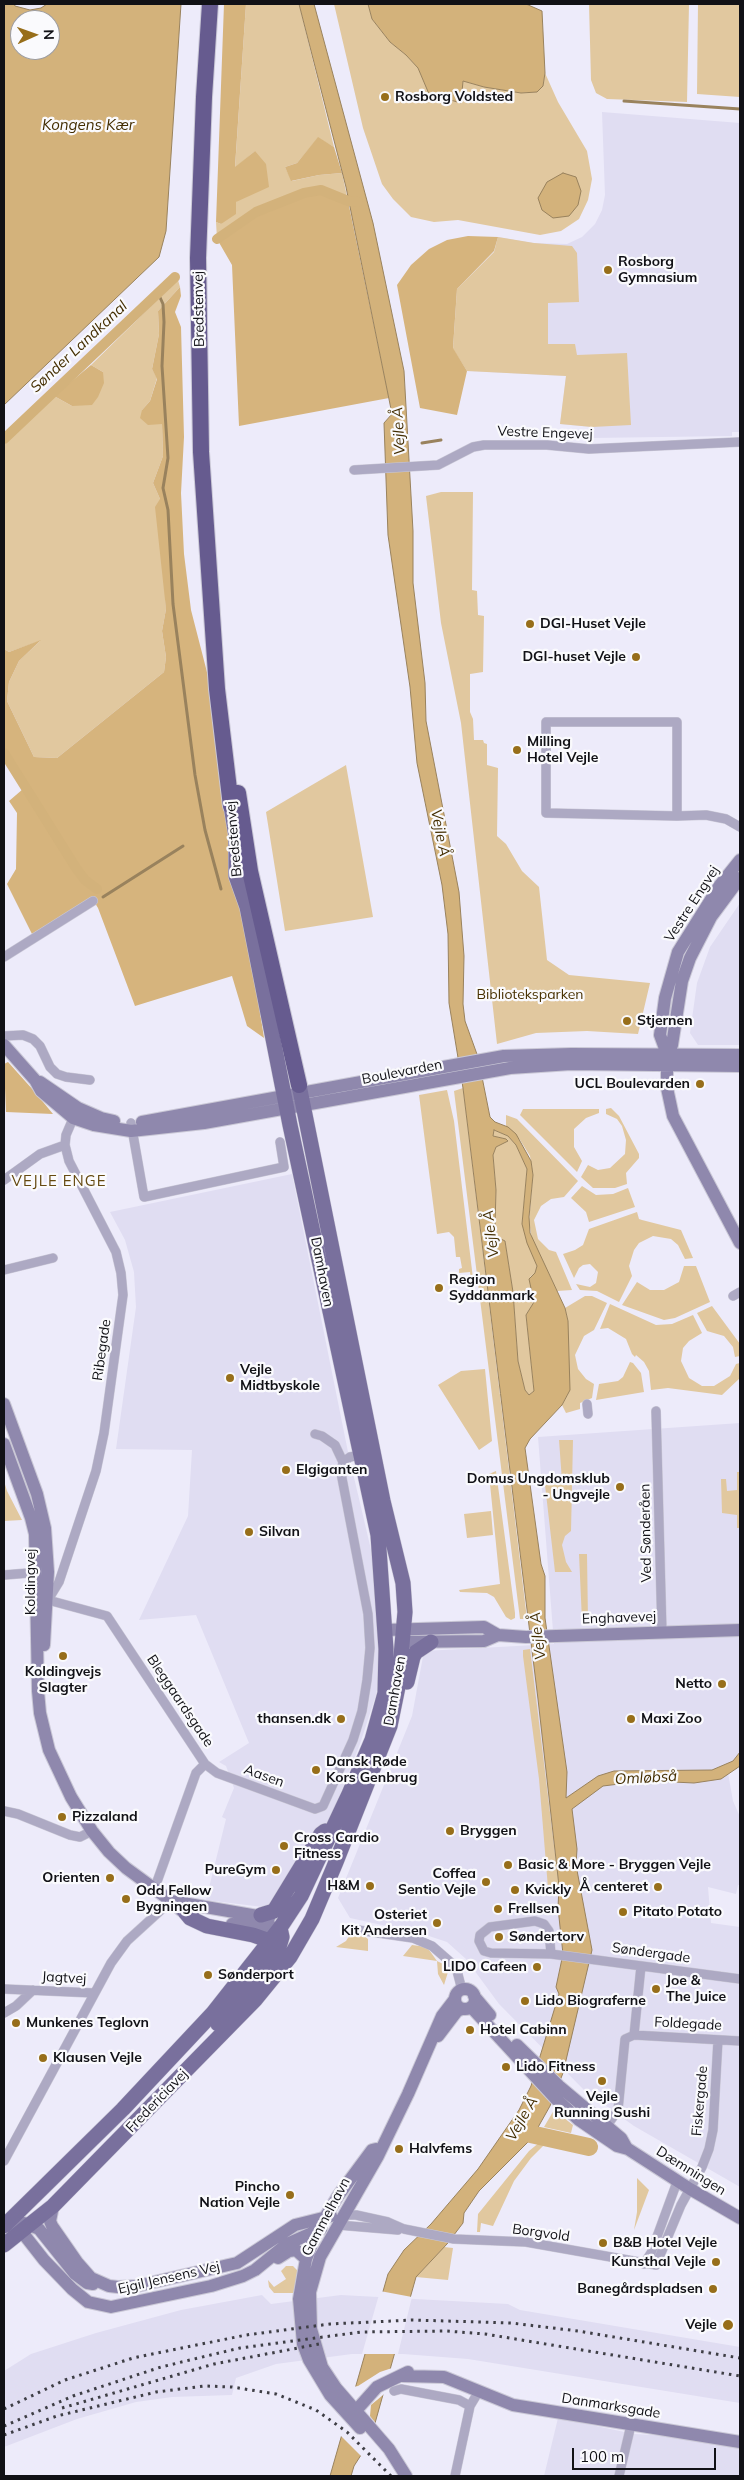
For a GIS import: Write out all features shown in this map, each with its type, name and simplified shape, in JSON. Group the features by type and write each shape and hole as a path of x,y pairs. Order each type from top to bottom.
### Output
{"highway":[{"name":"Bredstenvej","path":"210,4 204,97 198,258 201,452 217,689 232,806"},
{"name":"Bredstenvej","path":"212,615 250,871 293,1096"}],"main road":[{"name":"Bredstenvej","path":"232,806 236,836 236,876 247,907 293,1096"},
{"name":"Vestre Engvej","path":"740,860 692,926 674,964 664,998 660,1035 667,1060 669,1101 673,1116 740,1243"},
{"name":"Vestre Engvej","path":"667,1060 672,1045 680,990 690,958 712,917 740,878"},
{"path":"4,1045 36,1080 41,1091 75,1113"},
{"name":"Boulevarden","path":"75,1113 94,1125 131,1127 154,1121 293,1096 380,1093 454,1071 484,1059 532,1054 667,1060 740,1066"},
{"name":"Boulevarden","path":"454,1071 486,1072 510,1068 740,1055"},
{"name":"Damhaven","path":"280,1928 301,1896 372,1740 381,1713 387,1670 397,1632 403,1583 367,1454 293,1096"},
{"name":"Koldingvej","path":"4,1404 42,1511 43,1572 38,1691 44,1732 49,1750 71,1797 92,1831 126,1868 170,1900"},
{"name":"Koldingvej","path":"4,1444 31,1518 48,1600 44,1686 58,1766"},
{"name":"Damhaven","path":"297,1945 316,1908 359,1806 392,1719 398,1687 397,1632 378,1535 367,1454"},
{"name":"Enghavevej","path":"397,1632 484,1626 498,1635"},
{"name":"Enghavevej","path":"397,1632 430,1642 484,1641 498,1635 526,1637 740,1630"},
{"path":"359,1806 381,1773 391,1751 399,1727 409,1668 413,1657 420,1648 430,1642"},
{"path":"261,1915 274,1911 321,1834 336,1822"},
{"path":"128,2130 146,2100 216,2027 271,1963 281,1943 280,1928 261,1915 170,1900"},
{"path":"170,1900 190,1918 201,1924 253,1935 270,1941"},
{"path":"185,1912 215,1921 280,1928 294,1925 316,1908"},
{"name":"Fredericiavej","path":"5,2225 123,2109 212,2013 280,1928"},
{"name":"Fredericiavej","path":"4,2245 25,2226 53,2206 255,2000 290,1957 297,1945"},
{"name":"Gammelhavn","path":"349,2410 318,2359 313,2340 309,2306 316,2268 340,2220 378,2156 380,2148 428,2050 464,2000"},
{"name":"Dæmningen","path":"464,2000 557,2092 579,2120 617,2146 628,2149 677,2182 740,2218"},
{"name":"Dæmningen","path":"557,2092 621,2138 628,2149"},
{"path":"25,2226 34,2208 112,2128 123,2109"},
{"name":"Gammelhavn","path":"349,2410 330,2396 314,2371 303,2344 299,2299 306,2259 318,2229 372,2150 380,2148"},
{"name":"Ejgil Jensens Vej","path":"53,2206 50,2221 56,2234 91,2278 118,2287 137,2286 222,2268 237,2263 295,2225 325,2217 340,2220"},
{"name":"Ejgil Jensens Vej","path":"25,2226 44,2260 79,2296 97,2305 111,2307 211,2286 243,2276 255,2270 287,2244 340,2220"},
{"path":"5,2225 39,2229 75,2274 87,2283 95,2284 101,2282"},
{"path":"264,2262 278,2259 290,2251 296,2250 306,2259"},
{"name":"Danmarksgade","path":"349,2410 377,2387 403,2376 444,2377 512,2405 740,2442"},
{"path":"349,2410 377,2435 406,2476"},
{"path":"349,2410 398,2476"}],"street":[{"name":"Vestre Engevej","path":"354,470 438,464 473,447 484,445 547,445 589,448 740,442"},
{"path":"677,816 677,722 546,722 546,813 677,816 706,816 726,818 740,826"},
{"path":"4,957 92,901"},
{"path":"4,1036 23,1035 33,1040 40,1046 50,1067 57,1074 90,1080"},
{"path":"4,1180 40,1154 65,1146 66,1135 75,1113"},
{"path":"131,1127 144,1197 284,1167 280,1142"},
{"name":"Ribegade","path":"48,1600 59,1582 96,1471 104,1433 123,1295 121,1273 116,1252 69,1161 65,1146"},
{"path":"4,1270 53,1258"},
{"name":"Ved Sønderåen","path":"656,1411 662,1632"},
{"path":"314,1434 322,1436 335,1446 343,1462 350,1458 367,1454"},
{"name":"Aasen","path":"205,1764 217,1773 315,1809 323,1806 353,1740 363,1704 370,1648 364,1582 341,1473 343,1462"},
{"path":"4,1575 43,1572"},
{"name":"Bleggaardsgade","path":"48,1600 107,1616 205,1764 196,1773 154,1890"},
{"path":"4,1811 18,1814 70,1835 80,1837 92,1831"},
{"path":"4,2161 111,1963 127,1941 170,1900"},
{"path":"535,1921 544,1924 549,1931 554,1954 511,1955 484,1951 479,1941 480,1935 490,1927 535,1921"},
{"path":"351,1930 414,1938 432,1946 456,1967 464,2000"},
{"name":"Søndergade","path":"554,1954 740,1979"},
{"name":"Foldegade","path":"634,2035 641,1966"},
{"name":"Jagtvej","path":"4,1989 94,1993"},
{"name":"Jagtvej","path":"4,2013 16,2006 33,1990"},
{"name":"Foldegade","path":"606,2127 618,2110 625,2039 634,2035 740,2041"},
{"name":"Fiskergade","path":"690,2189 702,2167 713,2130 718,2040"},
{"path":"644,2264 677,2182"},
{"name":"Borgvold","path":"340,2220 360,2216 388,2222 413,2232 454,2240 526,2242 656,2265 680,2204 690,2189"},
{"path":"394,2390 402,2389 459,2400 470,2406"},
{"path":"455,2476 470,2406 479,2391"},
{"path":"619,2476 631,2425"}],"shaded area":[{"path":"224,4 246,4 235,167 255,151 266,164 269,187 236,202 236,214 221,224 216,222"},
{"name":"Rosborg Gymnasium","path":"602,112 740,123 740,432 732,432 732,436 592,438 592,427 560,424 566,376 467,371 498,237 534,243 567,244 582,237 595,224 602,210 605,195"},
{"path":"318,137 334,147 342,173 319,175 291,181 285,167 297,163"},
{"path":"321,190 348,201 389,398 239,426 232,265 217,239 256,212 304,193"},
{"path":"468,236 498,237 494,251 457,289 453,348 467,371 457,415 420,408 397,285 411,265 429,249 447,240"},
{"path":"180,287 181,296 175,312 181,327 184,437 181,493 184,554 191,610 209,680 264,1038 247,1026 232,976 135,1006 98,908 92,898 32,934 7,884 16,869 17,813 9,801 23,789 4,748 4,649 9,652 41,640 19,661 9,682 7,701 34,757 57,758 164,672 166,657 162,631 166,609 155,507 160,499 153,483 163,456 162,424 148,425 140,418 142,410 150,401 157,379 152,369 159,334 158,311"},
{"path":"91,365 103,372 104,383 92,405 72,406 54,396"},
{"path":"740,903 740,1045 698,1045 690,1033 697,983 710,947"},
{"path":"8,1062 53,1114 6,1112 4,1064"},
{"path":"292,1174 348,1452 380,1588 385,1646 376,1695 360,1744 325,1832 271,1908 206,1900 226,1819 222,1817 234,1788 226,1766 219,1762 249,1743 196,1615 139,1620 188,1516 192,1450 116,1449 136,1307 134,1272 125,1240 110,1212"},
{"path":"740,1423 740,1761 728,1773 733,1801 740,1817 740,1885 738,1885 736,1894 708,1887 711,1923 740,1927 740,2187 634,2126 584,2090 499,2004 466,1959 447,1942 423,1934 350,1918 338,1898 412,1716 424,1651 554,1644 538,1437"},
{"path":"262,2295 271,2304 341,2295 508,2304 520,2310 740,2347 740,2403 468,2359 403,2354 352,2354 276,2364 236,2378 232,2395 172,2397 136,2402 77,2419 4,2447 4,2371 31,2354 96,2333 181,2310"},
{"path":"558,2418 634,2434 740,2440 740,2476 544,2476"}],"green space":[{"path":"246,4 299,4 334,147 318,138 297,163 285,167 292,181 319,175 342,173 348,201 321,190 256,212 217,239 216,222 221,224 236,202 255,151 235,168"},
{"path":"334,4 368,4 372,19 390,42 418,68 430,94 460,103 463,81 484,87 521,93 537,92 543,86 545,73 558,102 587,151 592,179 588,200 579,219 561,231 540,235 458,220 434,222 411,217 393,199 382,184 363,128"},
{"path":"589,4 689,4 687,102 607,99 596,93 591,80"},
{"path":"698,4 740,4 740,97 697,94"},
{"path":"498,237 534,243 572,246 577,253 579,302 548,303 548,344 575,344 577,355 627,353 631,425 592,427 560,424 566,376 467,371 453,349 457,289 494,252"},
{"path":"178,280 180,287 158,311 159,334 152,369 157,378 150,401 142,410 162,424 163,456 153,483 160,499 166,609 162,631 166,657 164,672 57,758 34,757 7,701 9,682 19,661 40,641 9,652 4,649 4,445 54,396 72,406 103,372 91,365"},
{"name":"Biblioteksparken","path":"441,492 473,492 472,590 477,591 478,615 484,616 483,672 470,674 470,712 473,719 474,740 483,740 487,744 487,765 498,768 497,836 506,844 522,871 539,887 547,960 569,975 650,983 638,1034 587,1031 536,1033 497,1044 461,723 441,623 426,496"},
{"path":"346,765 373,917 285,931 266,812"},
{"path":"463,1088 527,1619 520,1619 454,1091"},
{"path":"447,1090 454,1121 475,1295 472,1294 470,1272 459,1273 459,1269 462,1268 460,1257 456,1257 454,1237 449,1232 437,1234 419,1095"},
{"path":"611,1108 619,1116 639,1154 639,1158 626,1173 627,1184 615,1188 593,1188 581,1177 588,1165 598,1170 610,1168 625,1154 626,1140 622,1126 617,1119 606,1114 606,1109"},
{"path":"523,1109 599,1109 599,1113 586,1118 574,1129 574,1147 582,1161 577,1172 520,1115"},
{"path":"506,1115 517,1119 578,1181 564,1197 551,1199 541,1206 534,1220 538,1239 549,1250 556,1252 572,1290 557,1291 532,1239 529,1222 533,1175 530,1156 520,1140 506,1126"},
{"path":"494,1130 508,1136 516,1145 527,1169 522,1224 537,1266 535,1273 530,1277 534,1302 526,1315 534,1391 529,1395 525,1390 518,1361 513,1292 505,1241 497,1237 495,1226 496,1190 493,1155 496,1147 508,1140 493,1136"},
{"path":"582,1186 596,1195 613,1194 628,1188 635,1207 589,1222 586,1212 571,1198"},
{"path":"637,1212 639,1219 681,1230 693,1258 685,1259 678,1245 671,1239 653,1236 639,1243 634,1250 629,1266 632,1276 619,1302 597,1291 580,1290 576,1284 590,1287 596,1283 598,1272 590,1264 583,1265 579,1268 574,1278 563,1254 583,1245 589,1229"},
{"path":"684,1266 696,1266 710,1302 675,1318 664,1320 622,1305 637,1282 650,1290 664,1290 679,1282"},
{"path":"585,1296 592,1296 607,1303 594,1330 584,1336 575,1355 578,1369 586,1379 594,1384 592,1398 580,1403 580,1409 566,1413 562,1405 568,1394 568,1321 565,1308"},
{"path":"610,1304 656,1325 672,1324 693,1315 702,1333 689,1341 683,1348 681,1361 689,1378 702,1386 714,1386 730,1376 736,1364 740,1363 740,1378 722,1395 668,1388 651,1390 649,1371 644,1362 632,1354 626,1339 608,1328 600,1329"},
{"path":"712,1306 740,1344 740,1356 735,1357 733,1347 724,1336 707,1331 697,1313"},
{"path":"630,1362 641,1373 644,1392 596,1400 599,1384 618,1381 623,1377"},
{"path":"485,1369 492,1441 479,1450 438,1385 461,1371"},
{"path":"559,1440 573,1440 571,1531 565,1536 562,1545 566,1562 572,1572 555,1572 545,1485 562,1481"},
{"path":"496,1471 515,1613 515,1618 511,1620 506,1617 494,1597 487,1593 460,1592 459,1590 500,1584 489,1474"},
{"path":"737,1472 740,1472 740,1528 737,1528 737,1515 722,1513 721,1479 726,1479 727,1491 737,1490"},
{"path":"4,1481 7,1491 22,1520 4,1521"},
{"path":"491,1511 493,1535 467,1538 464,1514"},
{"path":"579,1554 587,1554 588,1621 582,1621"},
{"path":"530,1649 559,1886 548,1888 539,1779 523,1656 523,1650"},
{"path":"351,1933 360,1933 368,1939 368,1951 336,1947 346,1941"},
{"path":"412,1945 427,1947 437,1961 403,1956"},
{"path":"437,1961 447,1966 448,1972 444,1985 438,1974"},
{"path":"554,2110 573,2125 571,2133 544,2127"},
{"path":"540,2142 545,2144 531,2158 514,2181 493,2226 481,2223 480,2232 477,2232 478,2214 529,2151"},
{"path":"637,2178 649,2190 634,2230 637,2212"},
{"path":"444,2247 453,2248 448,2280 416,2277"},
{"path":"286,2266 293,2266 298,2271 295,2293 274,2293 269,2287 268,2280 274,2287 286,2279 281,2271"}],"water":[{"name":"Kongens Kær","path":"4,4 14,4 15,6 30,10 41,8 47,4 181,4 166,231 159,257 4,405"},
{"path":"299,4 314,4 373,223 404,371 413,531 413,583 425,683 426,721 459,892 464,956 463,1004 465,1021 478,1057 490,1117 516,1134 531,1161 533,1175 529,1217 530,1233 565,1308 568,1321 570,1390 562,1405 530,1439 525,1448 541,1564 545,1576 545,1618 567,1772 566,1798 598,1776 614,1771 712,1770 733,1761 740,1752 740,1766 721,1779 694,1783 632,1780 627,1783 603,1786 572,1809 577,1849 576,1865 592,1950 563,2073 550,2106 532,2138 479,2191 464,2213 463,2223 447,2244 416,2277 370,2441 354,2466 351,2476 330,2476 388,2274 404,2250 431,2224 478,2169 519,2110 531,2086 559,1994 556,1987 563,1954 558,1908 559,1886 538,1699 463,1088 449,1003 448,934 442,885 417,763 410,687 388,535 384,423 392,414 346,187","holes":["494,1130 508,1136 516,1145 527,1169 522,1224 527,1243 537,1266 535,1273 529,1279 534,1302 526,1315 534,1391 529,1395 525,1390 518,1361 513,1292 505,1241 497,1237 495,1226 496,1190 493,1155 496,1147 508,1141 493,1136"]},
{"path":"368,4 526,4 542,11 545,73 543,86 537,92 521,93 484,87 463,81 461,103 429,94 418,68 390,42 372,19"},
{"path":"563,173 576,177 581,191 578,205 569,216 553,218 542,210 538,198 547,182"}],"pier":[{"path":"380,2291 412,2297 398,2354 362,2354"},
{"path":"395,2367 389,2390 371,2405 370,2416 378,2426 373,2442 363,2458 339,2434 353,2387 358,2386 380,2372"}],"waterway":[{"path":"624,101 740,109"},
{"name":"Sønder Landkanal","path":"217,239 256,212 304,193 321,190 348,201 358,202"},
{"name":"Sønder Landkanal","path":"4,439 175,277"},
{"path":"158,293 163,304 164,322 162,366 168,458 163,488 168,510 173,604 195,775 205,830 221,889"},
{"path":"422,443 441,440"},
{"path":"4,753 76,868 85,880 97,889"},
{"path":"103,897 183,846"},
{"name":"Vejle Å","path":"517,2131 589,2147"}],"railway":[{"path":"4,2409 65,2380 133,2358 246,2335 330,2324 413,2320 511,2323 578,2331 740,2358"},
{"path":"4,2426 73,2396 161,2367 240,2348 361,2332 446,2331 485,2334 740,2376"},
{"path":"62,2408 214,2364 319,2344"},
{"path":"4,2435 57,2416 156,2392 205,2386 232,2387 276,2394 316,2410 347,2432 391,2476"}],"place":[{"name":"Rosborg Voldsted","path":"385,97"},
{"name":"Rosborg Gymnasium","path":"608,270"},
{"name":"DGI-Huset Vejle","path":"530,624"},
{"name":"DGI-huset Vejle","path":"636,657"},
{"name":"Milling Hotel Vejle","path":"517,750"},
{"name":"Stjernen","path":"627,1021"},
{"name":"UCL Boulevarden","path":"700,1084"},
{"name":"Region Syddanmark","path":"439,1288"},
{"name":"Vejle Midtbyskole","path":"230,1378"},
{"name":"Elgiganten","path":"286,1470"},
{"name":"Domus Ungdomsklub - Ungvejle","path":"620,1487"},
{"name":"Silvan","path":"249,1532"},
{"name":"Koldingvejs Slagter","path":"63,1656"},
{"name":"Netto","path":"722,1684"},
{"name":"thansen.dk","path":"341,1719"},
{"name":"Maxi Zoo","path":"631,1719"},
{"name":"Dansk Røde Kors Genbrug","path":"316,1770"},
{"name":"Pizzaland","path":"62,1817"},
{"name":"Bryggen","path":"450,1831"},
{"name":"Cross Cardio Fitness","path":"284,1846"},
{"name":"Basic & More - Bryggen Vejle","path":"508,1865"},
{"name":"PureGym","path":"276,1870"},
{"name":"Orienten","path":"110,1878"},
{"name":"Coffea Sentio Vejle","path":"486,1882"},
{"name":"H&M","path":"370,1886"},
{"name":"Å centeret","path":"658,1887"},
{"name":"Kvickly","path":"515,1890"},
{"name":"Odd Fellow Bygningen","path":"126,1899"},
{"name":"Frellsen","path":"498,1909"},
{"name":"Pitato Potato","path":"623,1912"},
{"name":"Osteriet Kit Andersen","path":"437,1923"},
{"name":"Søndertorv","path":"499,1937"},
{"name":"LIDO Cafeen","path":"537,1967"},
{"name":"Sønderport","path":"208,1975"},
{"name":"Joe & The Juice","path":"656,1989"},
{"name":"Lido Biograferne","path":"525,2001"},
{"name":"Munkenes Teglovn","path":"16,2023"},
{"name":"Hotel Cabinn","path":"470,2030"},
{"name":"Klausen Vejle","path":"43,2058"},
{"name":"Lido Fitness","path":"506,2067"},
{"name":"Vejle Running Sushi","path":"602,2081"},
{"name":"Halvfems","path":"399,2149"},
{"name":"Pincho Nation Vejle","path":"290,2195"},
{"name":"B&B Hotel Vejle","path":"603,2243"},
{"name":"Kunsthal Vejle","path":"716,2262"},
{"name":"Banegårdspladsen","path":"713,2289"},
{"name":"Vejle","path":"728,2325"}],"district":[{"name":"VEJLE ENGE","path":"59,1181"}],"water label":[{"name":"Omløbså","path":"646,1778"}]}
